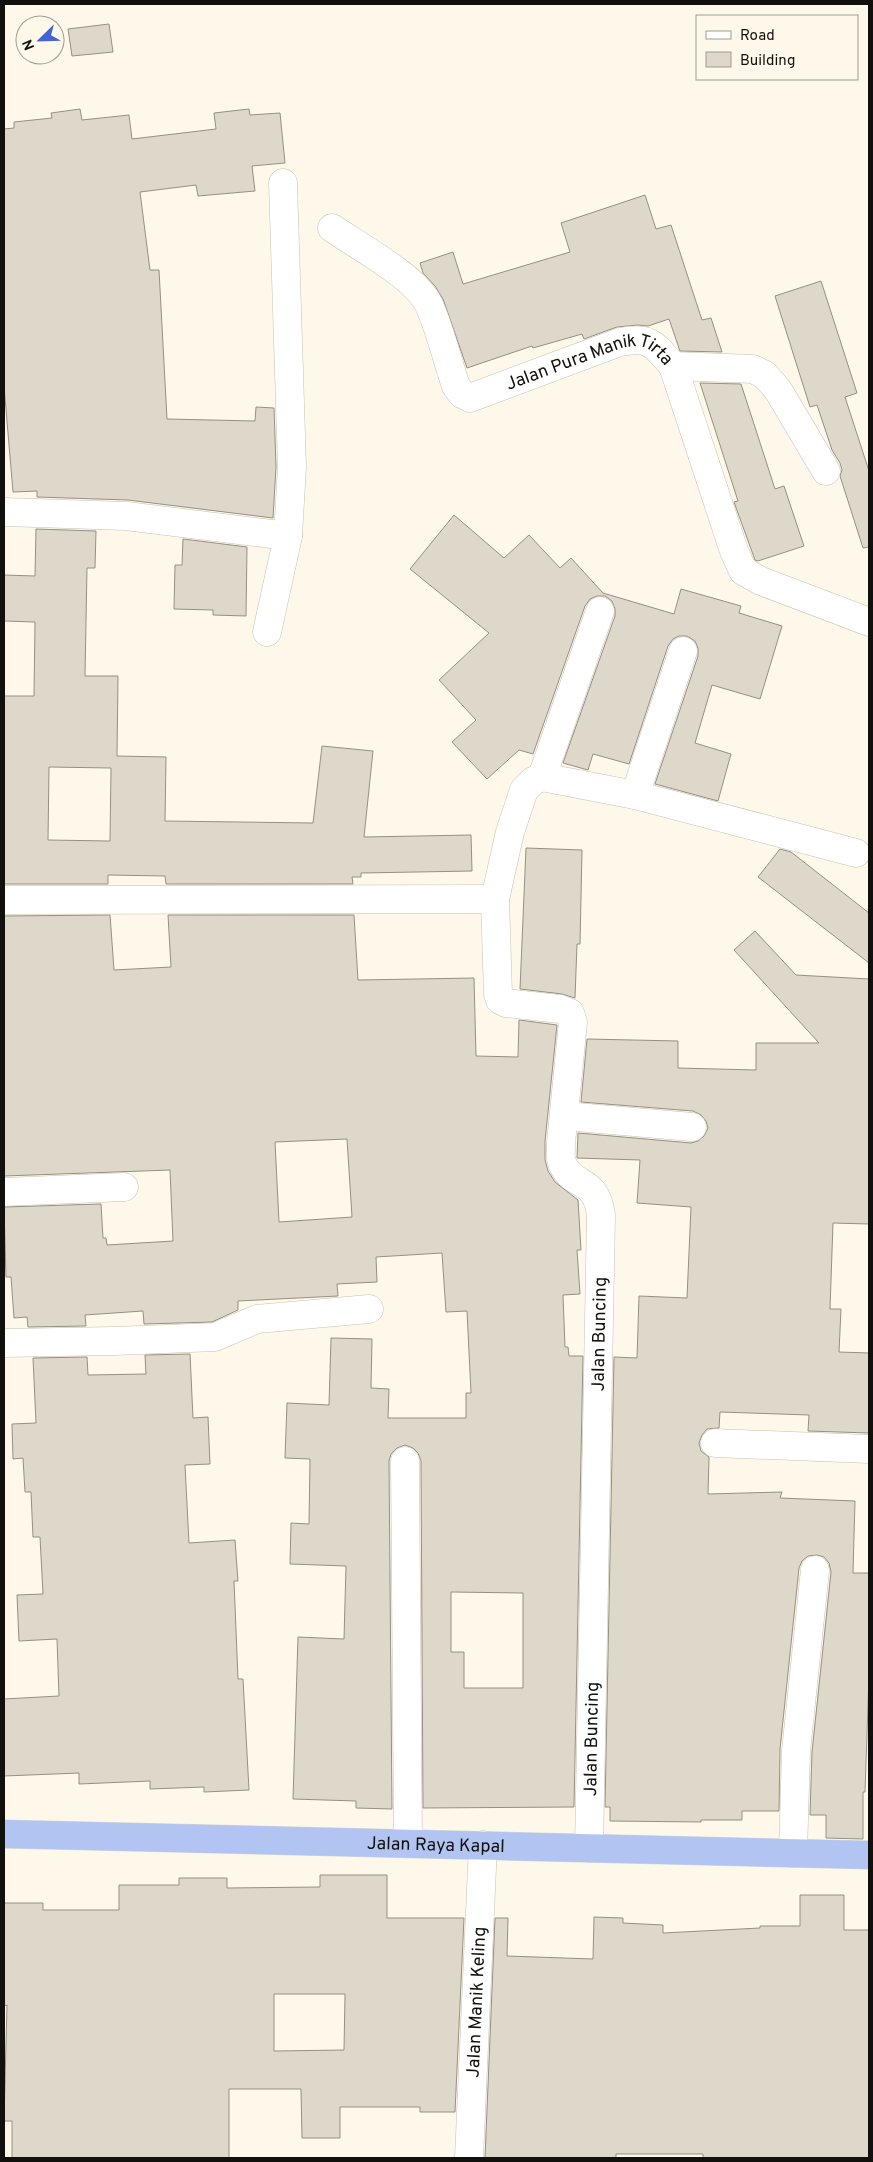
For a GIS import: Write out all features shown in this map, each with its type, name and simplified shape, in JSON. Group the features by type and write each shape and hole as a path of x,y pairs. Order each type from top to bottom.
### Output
{"highway":[{"name":"Jalan Raya Kapal","path":"4,1834 869,1855"}],"street":[{"path":"268,632 288,536 292,467 283,183"},
{"name":"Jalan Pura Manik Tirta","path":"332,228 404,277 418,290 428,304 456,386 462,394 470,398 620,342 639,338 660,351 673,366 734,551 743,571 761,580 869,622"},
{"path":"673,366 753,369 765,375 778,390 826,472"},
{"path":"4,512 126,516 288,536"},
{"path":"4,900 495,899 510,832 533,784 600,611"},
{"path":"635,795 682,651"},
{"path":"533,784 635,795 856,853"},
{"name":"Jalan Buncing","path":"495,899 498,994 500,1000 506,1003 560,1009 570,1013 573,1022 561,1143 562,1162 569,1173 594,1191 599,1201 601,1215 589,1848"},
{"path":"565,1116 692,1127"},
{"path":"4,1192 124,1187"},
{"path":"4,1343 215,1337 257,1319 369,1309"},
{"path":"715,1443 869,1449"},
{"path":"405,1461 408,1844"},
{"path":"793,1854 796,1751 815,1570"},
{"name":"Jalan Manik Keling","path":"469,2158 483,1845"}],"building":[{"path":"109,24 113,52 72,56 68,29"},
{"path":"80,109 82,120 129,115 132,139 216,129 214,113 249,109 250,115 280,113 285,163 252,166 255,191 198,196 196,185 140,192 150,270 159,270 167,419 255,421 256,407 274,408 276,467 273,518 128,500 37,497 37,491 13,492 4,386 4,129 14,128 14,122 52,118 51,113"},
{"path":"645,195 656,229 671,225 702,320 711,318 722,352 680,351 669,319 648,326 617,327 584,339 582,334 533,348 532,346 467,368 443,299 435,286 423,273 420,263 453,252 463,284 570,252 561,223"},
{"path":"821,281 857,393 845,397 869,471 869,547 863,548 840,476 842,470 840,463 832,450 817,405 810,407 775,296"},
{"path":"700,383 741,384 775,489 784,486 804,546 758,561 755,560 734,502 738,501"},
{"path":"454,515 504,558 529,535 560,568 571,558 603,593 674,614 681,589 741,606 739,613 782,626 760,699 712,685 695,743 731,754 718,801 655,784 698,656 698,648 695,641 687,636 679,636 673,639 668,646 629,764 593,754 588,770 563,763 615,616 612,601 605,596 597,596 590,599 585,606 533,754 519,750 487,779 452,742 476,720 439,680 489,633 410,569"},
{"path":"36,529 96,531 95,568 87,568 85,676 118,676 117,756 166,757 165,821 313,823 322,746 373,751 364,837 471,835 472,871 361,873 361,877 352,877 353,884 166,884 165,876 108,875 108,884 4,884 4,696 34,696 35,622 4,621 4,575 35,576","holes":["49,767 111,768 110,841 48,840"]},
{"path":"183,539 247,547 246,616 213,615 213,610 174,609 175,565 182,565"},
{"path":"526,848 582,850 580,944 577,944 575,998 562,994 520,989"},
{"path":"780,849 791,852 869,913 869,963 758,877"},
{"path":"110,915 114,970 171,967 168,915 354,915 358,980 474,978 476,1056 518,1057 519,1020 557,1025 545,1141 545,1160 548,1171 555,1182 578,1200 581,1250 577,1250 580,1294 563,1295 565,1347 568,1347 569,1356 583,1356 574,1807 423,1808 421,1461 418,1453 413,1448 405,1445 397,1448 391,1454 389,1461 392,1809 356,1808 356,1801 293,1799 298,1637 344,1639 346,1566 290,1564 291,1523 309,1524 310,1459 285,1458 287,1403 329,1405 331,1338 372,1339 371,1388 389,1389 388,1418 466,1418 466,1393 471,1393 467,1311 446,1312 442,1253 376,1257 377,1282 337,1284 338,1296 238,1301 238,1310 212,1322 144,1324 143,1311 85,1315 86,1326 28,1327 27,1317 14,1318 11,1277 6,1277 4,1207 101,1204 103,1238 106,1238 107,1245 173,1241 170,1170 4,1176 4,916","holes":["347,1139 352,1217 279,1222 275,1142","451,1592 523,1593 523,1688 464,1688 464,1652 451,1652"]},
{"path":"755,931 796,975 869,979 869,1224 833,1223 830,1309 841,1309 839,1352 869,1353 869,1433 808,1431 809,1415 720,1412 719,1428 707,1429 699,1443 701,1451 709,1457 708,1494 782,1492 780,1498 855,1501 853,1573 869,1573 869,1676 865,1792 863,1792 863,1839 826,1838 826,1815 810,1815 812,1752 831,1572 829,1563 824,1557 817,1555 808,1556 802,1561 799,1568 780,1749 779,1811 742,1811 742,1820 701,1820 701,1822 610,1821 610,1807 605,1807 614,1357 637,1358 639,1296 687,1298 691,1207 637,1203 640,1160 577,1158 578,1133 691,1143 698,1141 704,1136 708,1128 706,1121 701,1115 693,1111 581,1102 587,1039 678,1041 678,1068 756,1070 756,1043 819,1043 734,950"},
{"path":"190,1354 193,1418 208,1417 210,1464 185,1465 189,1543 235,1540 238,1581 234,1581 238,1679 243,1679 249,1790 204,1792 204,1787 150,1789 150,1781 79,1784 79,1773 4,1776 4,1699 59,1696 57,1639 19,1641 17,1595 43,1594 40,1537 33,1537 31,1492 25,1492 23,1458 13,1459 12,1424 36,1423 33,1358 87,1357 88,1375 146,1374 145,1355"},
{"path":"320,1875 387,1875 387,1918 464,1918 455,2112 420,2112 420,2107 340,2107 340,2138 302,2138 301,2089 229,2089 229,2158 12,2158 12,2121 4,2121 7,2005 4,2006 4,1903 43,1903 43,1910 119,1910 119,1885 179,1885 179,1878 227,1878 227,1888 320,1887","holes":["274,1994 345,1994 344,2050 274,2051"]},
{"path":"800,1895 844,1895 844,1930 869,1930 869,2158 703,2158 703,2154 616,2154 616,2158 485,2158 495,1918 508,1918 507,1956 593,1959 594,1917 623,1918 623,1923 663,1925 663,1933 760,1928 760,1926 800,1926"}]}
